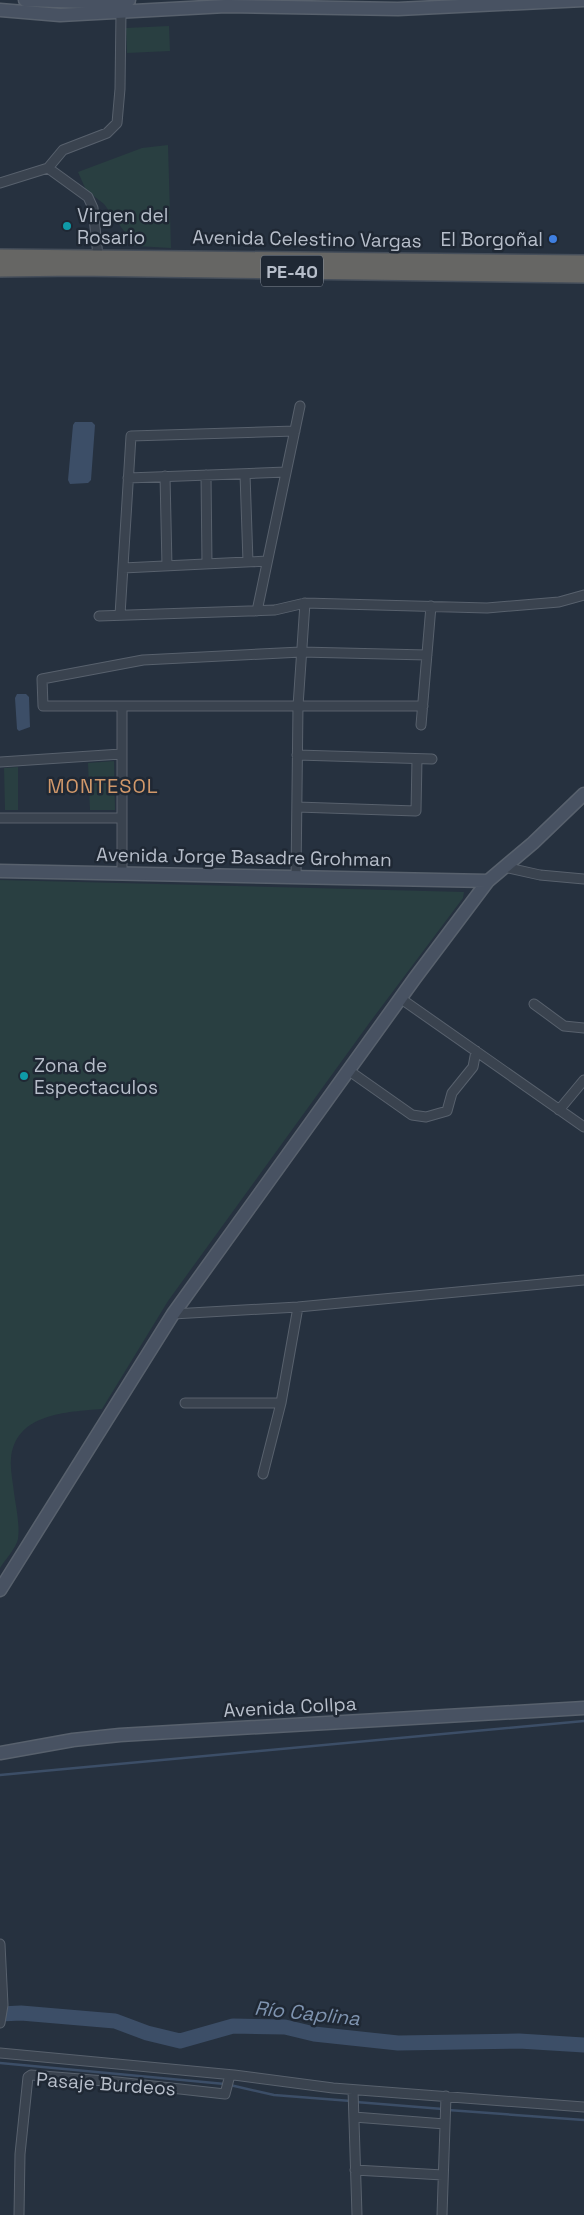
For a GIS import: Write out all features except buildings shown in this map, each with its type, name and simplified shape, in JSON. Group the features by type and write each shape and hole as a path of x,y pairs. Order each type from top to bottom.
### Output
{"highway":[{"name":"Avenida Celestino Vargas","path":"0,256 98,256 125,263"},
{"name":"Avenida Celestino Vargas","path":"0,269 125,263 556,269 584,264"},
{"name":"Avenida Celestino Vargas","path":"556,269 584,275"}],"main road":[{"path":"25,0 89,2 129,0"},
{"path":"0,10 60,15 267,6 398,9 584,0"},
{"path":"0,1590 173,1314 400,998 488,881 533,843 584,794"},
{"name":"Avenida Jorge Basadre Grohman","path":"0,871 488,881"},
{"name":"Avenida Collpa","path":"0,1752 73,1740 120,1736 584,1708"}],"street":[{"path":"0,183 48,168 63,150 107,133 117,123 120,89 121,12"},
{"path":"48,168 88,197 92,208 98,256"},
{"path":"256,611 300,406"},
{"path":"120,615 131,436 295,431"},
{"path":"128,478 286,472"},
{"path":"245,474 248,562"},
{"path":"206,475 207,564"},
{"path":"165,476 167,566"},
{"path":"123,568 267,561"},
{"path":"99,616 275,610 305,603 487,608 519,607 559,602 584,595"},
{"path":"296,877 298,706 305,603"},
{"path":"421,725 431,606"},
{"path":"423,706 43,706 42,679 143,660 301,652 427,655"},
{"path":"122,706 122,873"},
{"path":"0,762 121,754"},
{"path":"297,755 432,759"},
{"path":"297,807 416,811 417,759"},
{"path":"0,818 122,818"},
{"path":"504,866 540,875 584,879"},
{"path":"400,998 584,1127"},
{"path":"534,1004 564,1026 584,1028"},
{"path":"348,1070 412,1115 426,1117 447,1111 456,1086 472,1067 476,1051"},
{"path":"559,1110 584,1080"},
{"path":"173,1314 298,1307 584,1280"},
{"path":"263,1474 281,1403 298,1307"},
{"path":"184,1403 281,1403"},
{"path":"0,1944 3,2005 0,2023"},
{"path":"0,2053 353,2098 446,2105 584,2107"},
{"name":"Pasaje Burdeos","path":"18,2215 20,2154 28,2077 31,2075 225,2094 229,2081"},
{"path":"353,2098 357,2215"},
{"path":"442,2215 446,2105"},
{"path":"354,2117 445,2124"},
{"path":"355,2170 443,2175"}],"green space":[{"path":"169,26 170,51 127,53 126,28"},
{"path":"168,145 171,248 135,246 104,204 86,190 78,172 142,148"},
{"path":"114,761 115,810 90,810 88,763"},
{"path":"18,767 18,810 5,810 4,768"},
{"path":"0,880 464,892 463,898 370,1022 168,1301 102,1409 59,1414 45,1418 32,1424 22,1432 15,1444 11,1459 18,1539 13,1550 0,1568"}],"water":[{"path":"75,422 92,422 95,425 91,480 88,483 70,484 68,480 73,425"},
{"path":"17,694 26,694 29,697 30,727 19,731 17,729 15,698"}],"waterway":[{"path":"0,1775 584,1721"},
{"name":"Río Caplina","path":"0,2014 21,2013 115,2021 147,2033 180,2041 233,2026 285,2027 314,2034 398,2043 519,2041 584,2045"},
{"path":"0,2063 225,2084"},
{"path":"230,2085 274,2095 351,2101"},
{"path":"356,2102 443,2109"},
{"path":"448,2110 584,2120"}],"place":[{"name":"Virgen del Rosario","path":"67,226"},
{"name":"El Borgoñal","path":"553,239"},
{"name":"Zona de Espectaculos","path":"24,1076"}],"district":[{"name":"MONTESOL","path":"103,786"}]}
